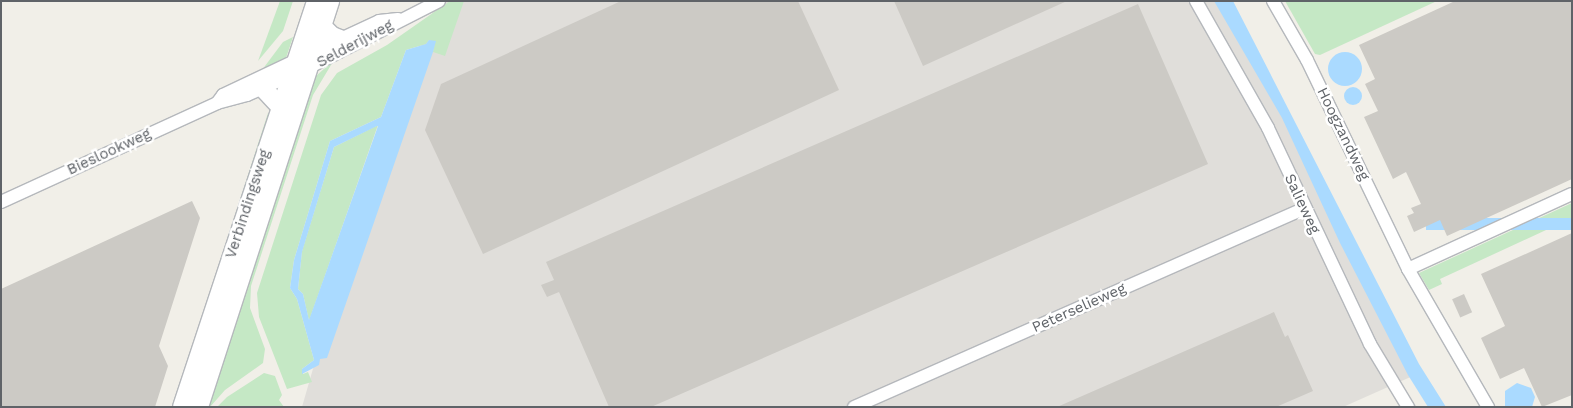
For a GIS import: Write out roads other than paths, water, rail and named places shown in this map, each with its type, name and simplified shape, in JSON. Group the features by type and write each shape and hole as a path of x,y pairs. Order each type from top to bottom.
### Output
{"street":[{"name":"Verbindingsweg","path":"199,407 302,64 316,1"},
{"name":"Verbindingsweg","path":"182,407 280,106 322,26 330,1"},
{"name":"Selderijweg","path":"302,64 439,1"},
{"name":"Salieweg","path":"1196,1 1268,128 1303,209 1370,344 1408,407"},
{"name":"Hoogzandweg","path":"1273,1 1311,68 1408,269 1488,407"},
{"name":"Selderijweg","path":"302,64 340,39 379,21 402,19"},
{"path":"322,26 332,36 340,39"},
{"name":"Bieslookweg","path":"1,202 217,103 225,103 263,88 302,64"},
{"name":"Bieslookweg","path":"217,103 223,95 302,64"},
{"path":"263,88 280,106"},
{"path":"1408,269 1572,194"},
{"name":"Peterselieweg","path":"854,407 1303,209"}],"water":[{"path":"1214,1 1233,1 1419,364 1446,407 1428,407 1408,375 1340,243 1282,118"},
{"path":"429,40 436,41 327,358 320,359 319,365 302,374 302,369 314,360 297,299 290,288 294,260 330,141 381,117 406,50 426,44","holes":["378,126 309,320 303,294 298,289 302,252 334,147"]},
{"path":"1345,52 1352,53 1357,57 1361,62 1361,76 1357,81 1352,85 1345,86 1338,85 1333,81 1329,76 1328,69 1329,62 1333,57 1338,53"},
{"path":"1349,87 1357,87 1362,92 1360,103 1349,105 1344,100 1344,92"},
{"path":"1426,218 1572,218 1572,230 1426,230"},
{"path":"1517,383 1531,388 1535,397 1532,407 1505,406 1505,391"}]}
